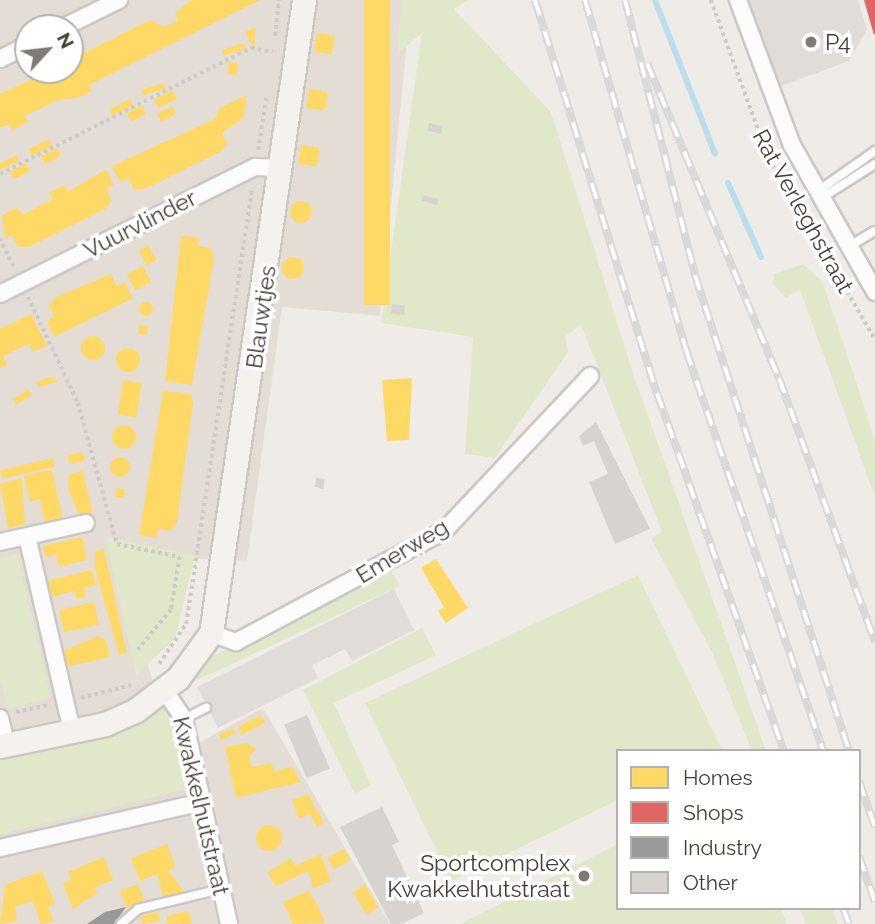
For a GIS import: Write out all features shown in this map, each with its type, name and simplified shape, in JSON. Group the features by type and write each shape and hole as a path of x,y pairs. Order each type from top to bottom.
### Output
{"street":[{"name":"Blauwtjes","path":"211,633 282,168 304,0"},
{"name":"Rat Verleghstraat","path":"737,0 763,82 818,196 875,292"},
{"path":"84,16 109,2"},
{"name":"Vuurvlinder","path":"0,294 255,167 282,168"},
{"name":"Emerweg","path":"211,633 236,642 444,531 590,376"},
{"path":"0,542 86,523"},
{"path":"27,536 72,731"},
{"path":"7,715 3,746 121,717 211,633"},
{"name":"Kwakkelhutstraat","path":"158,682 184,719 229,924"},
{"path":"0,848 202,802"}],"lane":[{"path":"818,196 875,150"},
{"path":"818,196 875,164"},
{"path":"848,247 875,231"},
{"path":"184,719 206,708"},
{"path":"121,924 138,909 221,889"}],"path":[{"path":"271,65 279,0"},
{"name":"Rat Verleghstraat","path":"711,0 769,159 875,340"},
{"path":"0,174 251,48 273,52"},
{"name":"Blauwtjes","path":"186,624 267,90"},
{"path":"0,238 78,403 117,544 180,557 171,610 138,650"},
{"path":"158,682 186,624 211,633"},
{"path":"7,715 139,680"}],"shaded area":[{"path":"0,0 411,0 380,316 282,307 247,561 113,554 176,755 263,708 390,924 0,924"},
{"name":"P4","path":"749,0 858,0 867,29 849,61 779,87"},
{"path":"394,589 414,630 352,661 345,649 312,665 318,678 218,728 197,687"}],"green space":[{"path":"402,0 468,0 454,9 551,112 632,370 765,749 751,749 713,654 651,538 662,532 581,324 565,337 568,352 495,458 465,454 473,337 381,323 422,33 397,54"},
{"path":"803,264 822,281 862,399 875,443 875,497 800,290 786,298 773,284 774,274"},
{"path":"105,536 195,556 175,639 136,675"},
{"path":"17,554 51,698 7,708 0,678 0,558"},
{"path":"391,569 400,586 182,687 201,662"},
{"path":"638,575 722,749 616,749 616,801 451,881 365,703"},
{"path":"422,628 436,655 334,703 371,785 355,794 303,690"},
{"path":"167,701 188,789 0,834 0,753 135,723"},
{"name":"Sportcomplex Kwakkelhutstraat","path":"616,845 616,910 781,910 787,924 460,924"},
{"path":"800,910 833,910 838,924 806,924"}],"building: Homes":[{"path":"191,0 260,0 89,85 92,91 78,98 58,100 25,116 28,122 12,131 9,124 0,128 0,94 21,84 84,84 84,53 150,20 164,27 178,20 175,13"},
{"path":"364,0 390,0 390,305 364,305"},
{"path":"256,27 254,45 252,46 245,32"},
{"path":"317,33 335,36 332,55 314,52"},
{"path":"244,43 246,49 224,56 222,50"},
{"path":"229,62 238,63 237,75 228,74"},
{"path":"163,83 165,89 143,96 141,90"},
{"path":"309,89 328,92 325,111 306,108"},
{"path":"172,90 177,99 158,108 154,100"},
{"path":"247,95 244,117 222,133 227,144 220,152 145,189 134,190 128,178 120,182 112,166 215,119 220,108"},
{"path":"130,99 133,105 113,116 110,109"},
{"path":"142,106 146,114 131,122 127,114"},
{"path":"172,106 176,114 161,122 157,114"},
{"path":"49,139 52,145 32,156 29,149"},
{"path":"301,145 320,148 317,167 298,164"},
{"path":"57,148 61,156 45,164 41,156"},
{"path":"17,155 19,161 0,170 0,163"},
{"path":"26,163 30,171 14,179 10,171"},
{"path":"106,169 114,185 106,189 112,201 105,209 29,247 18,247 12,235 5,239 2,215 18,207 22,215 53,199 49,192 65,185 68,192"},
{"path":"301,201 309,204 312,212 309,220 301,223 293,220 290,212 293,204"},
{"path":"181,236 199,238 198,246 211,248 214,259 192,385 165,381"},
{"path":"148,245 157,260 147,265 139,251"},
{"path":"293,257 301,260 304,268 301,276 293,279 285,276 282,268 285,260"},
{"path":"143,266 151,282 135,290 127,274"},
{"path":"111,274 117,286 125,282 133,298 54,337 47,321 54,317 49,305 56,297"},
{"path":"143,302 149,302 153,309 149,316 143,316 139,312 139,306"},
{"path":"31,314 47,346 33,352 29,344 3,356 7,365 0,368 0,329"},
{"path":"139,325 148,326 147,335 138,334"},
{"path":"93,336 102,339 105,348 102,357 93,360 84,357 81,348 84,339"},
{"path":"128,348 137,351 140,360 137,369 128,372 119,369 116,360 119,351"},
{"path":"55,376 57,382 39,388 37,382"},
{"path":"412,378 409,440 387,441 382,380"},
{"path":"123,380 142,383 136,418 118,415"},
{"path":"28,389 32,395 17,405 13,399"},
{"path":"163,391 191,394 193,404 177,522 171,531 158,529 157,538 139,535"},
{"path":"124,425 133,428 136,437 133,446 124,449 115,446 112,437 115,428"},
{"path":"83,452 85,461 69,464 67,456"},
{"path":"120,457 127,460 130,467 127,474 120,477 113,474 110,467 113,460"},
{"path":"53,458 55,467 2,479 0,470"},
{"path":"52,470 63,519 45,523 40,499 30,502 24,476"},
{"path":"83,471 93,514 80,517 68,489 69,474"},
{"path":"22,478 25,524 8,529 0,484"},
{"path":"116,488 125,489 124,498 115,497"},
{"path":"82,537 87,560 59,567 56,555 45,557 43,546"},
{"path":"104,549 127,653 119,655 95,568 95,551"},
{"path":"436,559 468,608 446,623 438,611 444,607 421,568"},
{"path":"92,570 96,585 84,588 86,597 76,599 74,591 52,597 47,581"},
{"path":"94,602 99,624 64,633 59,610"},
{"path":"99,636 106,640 110,657 66,667 63,651"},
{"path":"261,715 265,723 242,735 238,727"},
{"path":"232,728 235,734 221,740 219,735"},
{"path":"247,743 256,749 249,756 252,767 271,763 275,772 292,766 301,782 236,798 225,747"},
{"path":"308,794 324,823 317,827 310,814 299,819 292,800"},
{"path":"269,825 278,829 282,838 278,847 269,851 260,847 256,838 260,829"},
{"path":"167,844 176,867 168,870 186,894 164,899 157,874 140,881 131,858"},
{"path":"344,849 350,860 334,870 327,858"},
{"path":"321,854 331,881 313,889 309,871 276,886 267,873 291,858 295,866"},
{"path":"104,857 113,880 95,887 97,893 73,909 63,883 71,880 68,872"},
{"path":"42,871 55,904 48,907 54,921 41,924 33,901 15,907 17,921 0,924 5,885"},
{"path":"138,884 145,902 127,909 120,891"},
{"path":"365,885 378,907 366,914 353,892"},
{"path":"308,891 325,923 293,924 283,902"},
{"path":"189,911 192,924 168,924 166,916"},
{"path":"158,912 160,921 142,924 141,916"}],"building: Shops":[{"path":"864,0 875,0 874,35"}],"building: Industry":[{"path":"126,907 114,924 87,924 105,912"}],"building: Other":[{"path":"429,123 443,126 441,134 427,131"},
{"path":"423,195 438,199 437,205 421,201"},
{"path":"392,304 405,305 404,315 391,314"},
{"path":"596,422 650,529 615,544 589,482 608,474 594,441 583,446 579,436"},
{"path":"316,478 325,479 323,489 315,487"},
{"path":"307,715 330,768 307,778 284,725"},
{"path":"382,807 399,842 392,845 424,913 401,924 391,924 340,827"}],"waterway":[{"path":"655,0 715,154"},
{"path":"728,183 761,257"}],"railway":[{"path":"535,0 657,393 783,749"},
{"path":"585,0 686,350 822,749"},
{"path":"625,0 695,275 848,749"},
{"path":"647,63 779,378 875,642"},
{"path":"861,787 875,827"},
{"path":"861,862 875,902"},
{"path":"844,910 849,924"}],"place":[{"name":"P4","path":"811,42"},
{"name":"Sportcomplex Kwakkelhutstraat","path":"584,876"}]}
